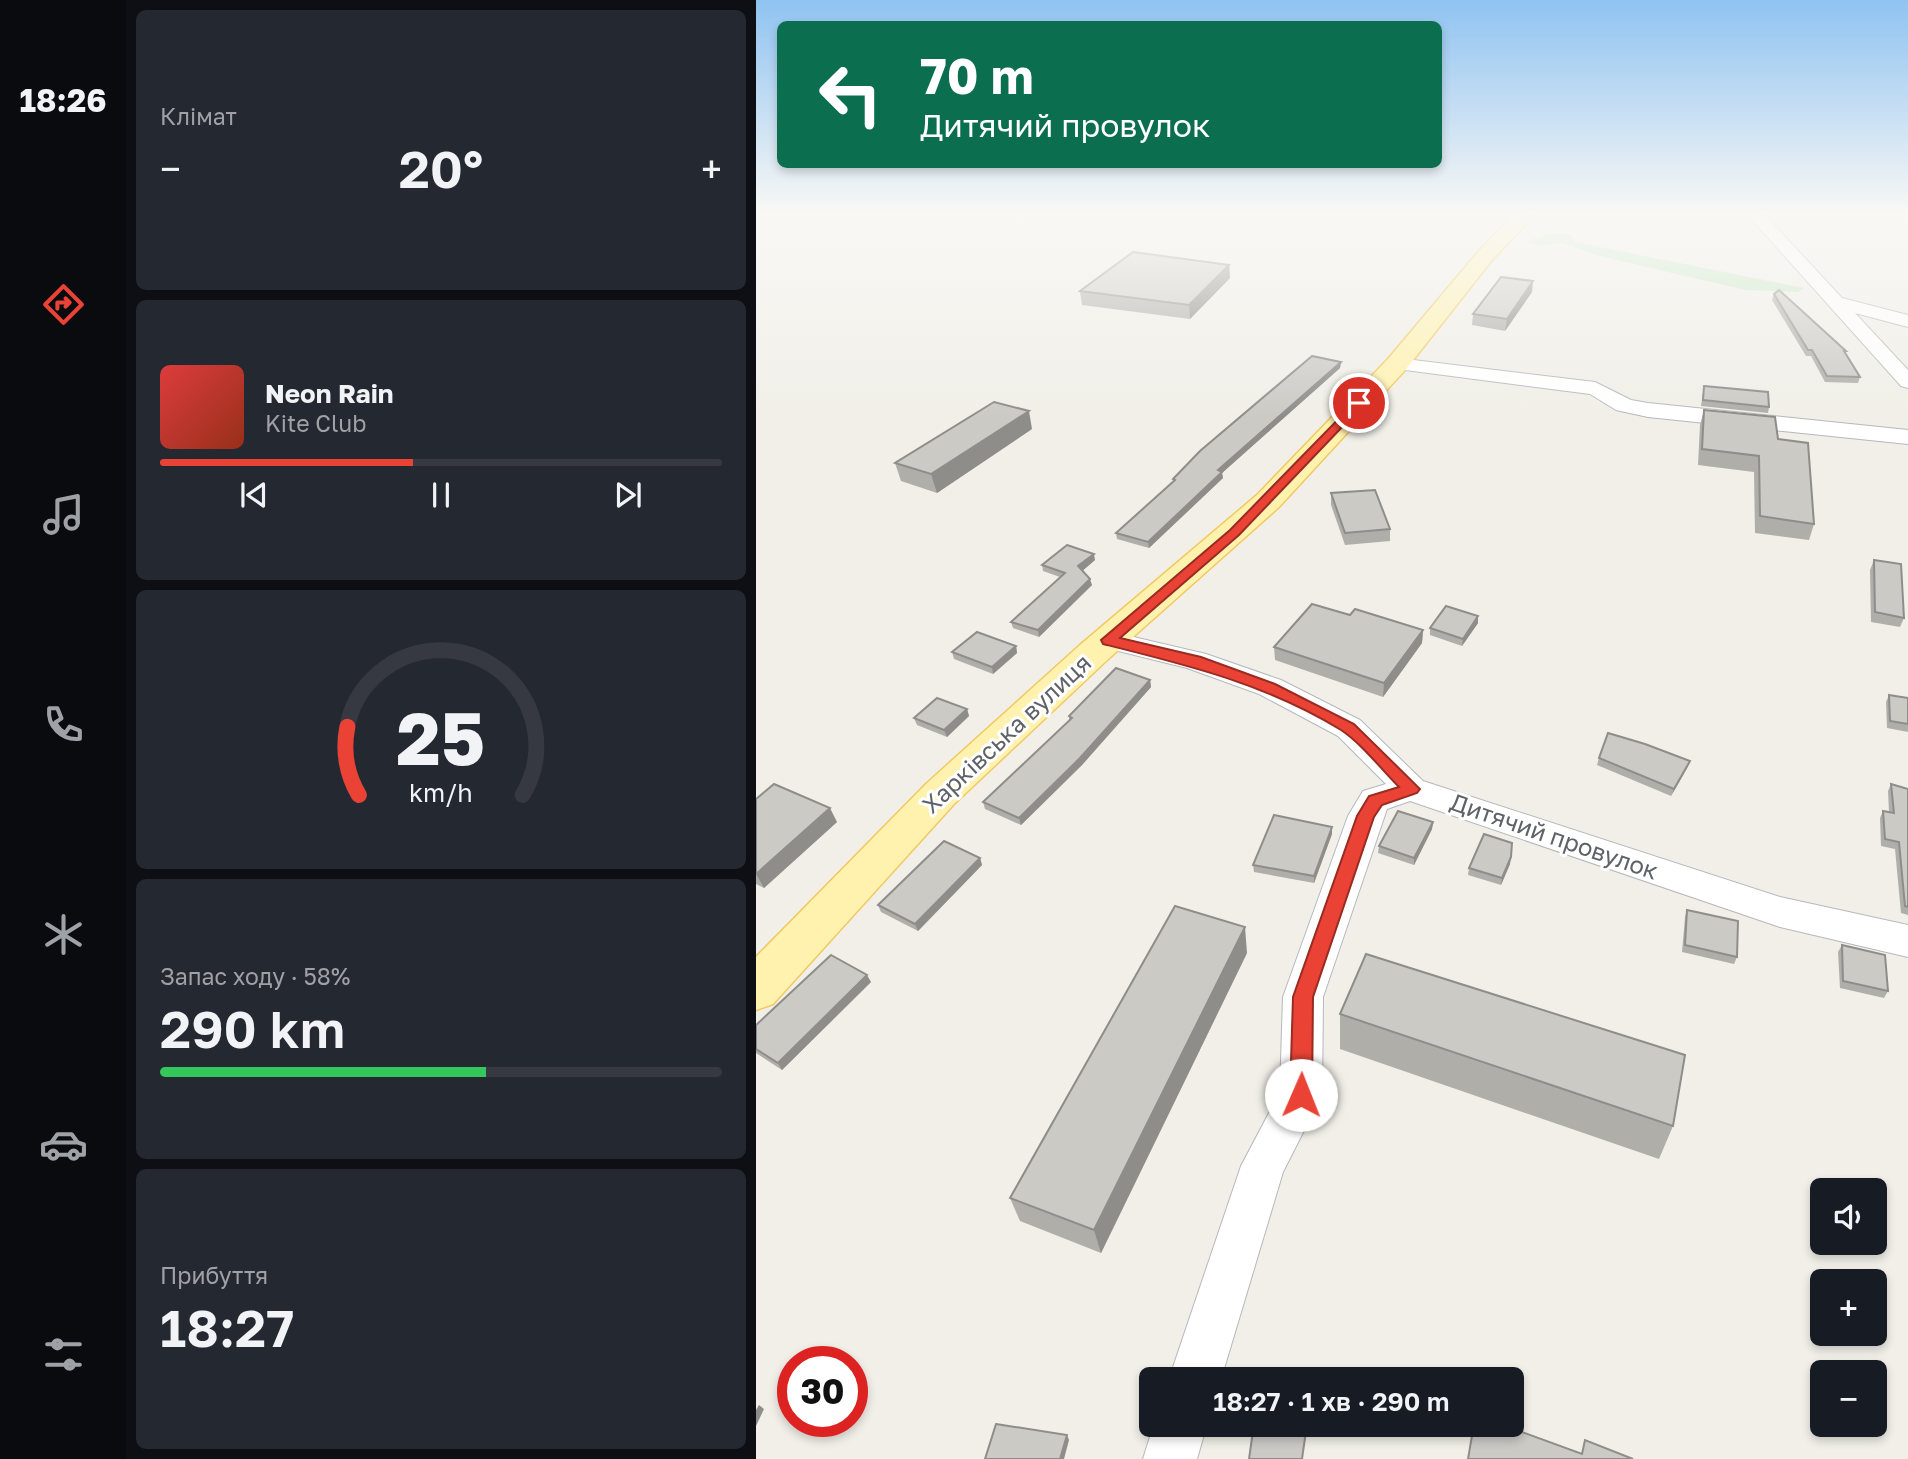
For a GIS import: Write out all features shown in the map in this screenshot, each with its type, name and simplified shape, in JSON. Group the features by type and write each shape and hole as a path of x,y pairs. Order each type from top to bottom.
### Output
{"main road":[{"name":"Харківська вулиця","path":"756,989 940,794 1108,640 1268,501 1396,364 1464,281"}],"street":[{"path":"1818,281 1908,382"},
{"path":"1839,303 1908,321"},
{"path":"1396,364 1595,387 1624,405 1648,410 1908,437"},
{"name":"Дитячий провулок","path":"1108,640 1196,661 1270,687 1349,728 1411,789 1780,912 1908,941"},
{"path":"1199,1367 1263,1166 1301,1095 1303,997 1365,816 1376,800 1411,789"},
{"path":"1170,1459 1177,1437"}],"green space":[{"path":"1707,281 1770,281 1804,288 1798,292 1745,290"}],"building":[{"path":"1093,281 1213,281 1189,305 1080,291"},
{"path":"1498,281 1533,281 1507,319 1473,314"},
{"path":"1779,290 1846,351 1860,377 1827,376 1774,294"},
{"path":"1312,356 1341,362 1218,470 1222,472 1148,542 1116,533 1175,480 1173,479 1200,451"},
{"path":"1704,386 1768,392 1769,407 1703,400"},
{"path":"994,402 1029,411 931,474 895,463"},
{"path":"1704,410 1775,417 1778,439 1808,443 1814,524 1760,516 1759,456 1702,449"},
{"path":"1375,490 1390,529 1345,533 1331,493"},
{"path":"1067,545 1094,554 1078,566 1090,579 1038,630 1011,622 1065,573 1042,565"},
{"path":"1874,560 1901,564 1904,618 1875,612"},
{"path":"1312,604 1350,615 1355,609 1423,630 1384,683 1274,647"},
{"path":"1446,606 1478,616 1463,639 1430,628"},
{"path":"977,632 1016,646 992,667 952,652"},
{"path":"1116,668 1150,680 1080,758 1019,818 983,802 1072,718 1069,716"},
{"path":"1889,695 1908,698 1908,724 1890,721"},
{"path":"937,698 967,709 944,730 914,718"},
{"path":"1608,733 1690,761 1674,789 1599,758"},
{"path":"774,784 830,808 756,874 756,799"},
{"path":"1891,784 1908,789 1908,907 1905,906 1899,842 1885,839 1883,811 1894,813"},
{"path":"1398,811 1433,822 1414,858 1379,846"},
{"path":"1274,815 1332,827 1314,876 1253,865"},
{"path":"1484,834 1512,843 1511,857 1502,878 1469,868"},
{"path":"944,841 980,858 915,924 878,905"},
{"path":"1175,906 1245,927 1094,1230 1010,1198"},
{"path":"1687,910 1738,921 1737,957 1685,945"},
{"path":"1842,945 1885,955 1888,991 1843,981"},
{"path":"1366,954 1685,1055 1673,1126 1340,1014"},
{"path":"831,955 867,975 778,1063 756,1049 756,1025"},
{"path":"996,1424 1067,1435 1060,1459 985,1459"},
{"path":"1524,1433 1582,1454 1585,1440 1633,1459 1468,1459 1472,1437 1524,1437"},
{"path":"1252,1437 1305,1437 1302,1459 1249,1459"}],"route":[{"path":"1301,1095 1303,997 1365,816 1376,800 1411,789 1349,728 1270,687 1196,661 1108,640 1235,533 1359,403"}]}
